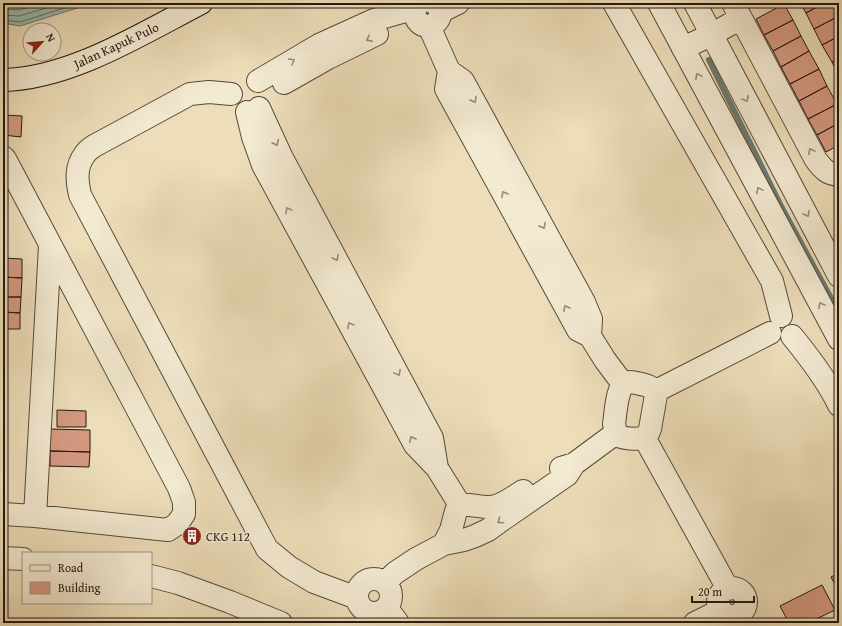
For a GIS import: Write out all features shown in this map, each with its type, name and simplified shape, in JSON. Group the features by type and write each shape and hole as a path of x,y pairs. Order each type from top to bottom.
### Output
{"street":[{"name":"Jalan Kapuk Pulo","path":"3,80 42,75 77,64 115,48 201,3"},
{"path":"614,3 772,281 776,325"},
{"path":"659,3 839,339"},
{"path":"695,3 839,276"},
{"path":"460,505 437,468 432,438 282,158 257,99 250,78 240,79 234,85 231,100 235,107 240,111 257,99 318,45 374,20 432,9 449,71 463,82 584,302 591,319 590,336 605,360 623,384"},
{"path":"683,48 711,35 737,10 816,160 823,169 832,174 839,175"},
{"path":"231,94 209,92 190,94 94,146 85,154 79,165 77,179 80,195 267,549 289,567 358,610 375,614 382,612 393,616"},
{"path":"3,157 179,488 184,502 184,514 177,524 168,530 3,514"},
{"path":"35,516 50,246"},
{"path":"656,391 776,325 786,317 793,323 794,327 792,336 816,366 839,405"},
{"path":"623,384 631,382 648,386 656,391"},
{"path":"623,384 619,393 614,424 616,433 624,438 641,438 648,434 656,391"},
{"path":"444,544 451,530 456,511 460,505 467,504 490,507 502,504 562,468 574,464 616,433"},
{"path":"644,437 728,589 734,588 740,590 744,595 745,606 739,615 695,623"},
{"path":"385,583 395,573 416,559 444,544 475,536 499,522 567,475 574,464"},
{"path":"3,558 22,558"},
{"path":"152,576 178,583 230,602 280,623"},
{"path":"358,610 357,591 360,585 373,579 379,580 385,583 390,589 390,602 393,616"}],"water":[{"path":"3,3 93,3 33,22 22,22 22,25 20,26 3,23"}],"building":[{"path":"800,3 824,3 806,13"},
{"path":"824,3 837,3 839,7 839,16 814,29 806,13"},
{"path":"784,4 793,20 764,35 756,19"},
{"path":"839,16 839,36 822,45 814,29"},
{"path":"793,20 801,36 773,51 764,35"},
{"path":"801,36 809,51 781,67 773,51"},
{"path":"839,36 839,58 832,62 822,45"},
{"path":"809,51 819,69 790,84 781,67"},
{"path":"839,58 839,77 832,62"},
{"path":"819,69 827,86 799,101 790,84"},
{"path":"827,86 837,104 808,119 799,101"},
{"path":"837,104 839,108 839,123 817,135 808,119"},
{"path":"3,115 22,116 21,137 3,135"},
{"path":"839,123 839,145 826,152 817,135"},
{"path":"3,258 22,259 22,278 3,277"},
{"path":"3,277 22,278 21,297 3,297"},
{"path":"3,297 21,297 20,313 3,312"},
{"path":"3,312 20,313 20,329 3,329"},
{"path":"57,410 86,411 86,427 57,427"},
{"path":"50,429 90,430 90,452 50,451"},
{"path":"50,451 90,452 89,467 50,466"},
{"name":"CKG 112","path":"193,531 197,537 191,540 188,534"},
{"path":"839,573 839,592 831,577"},
{"path":"822,585 835,610 808,623 789,623 780,606"}],"waterway":[{"path":"709,60 782,208 839,313"}],"place":[{"name":"CKG 112","path":"192,536"}]}
